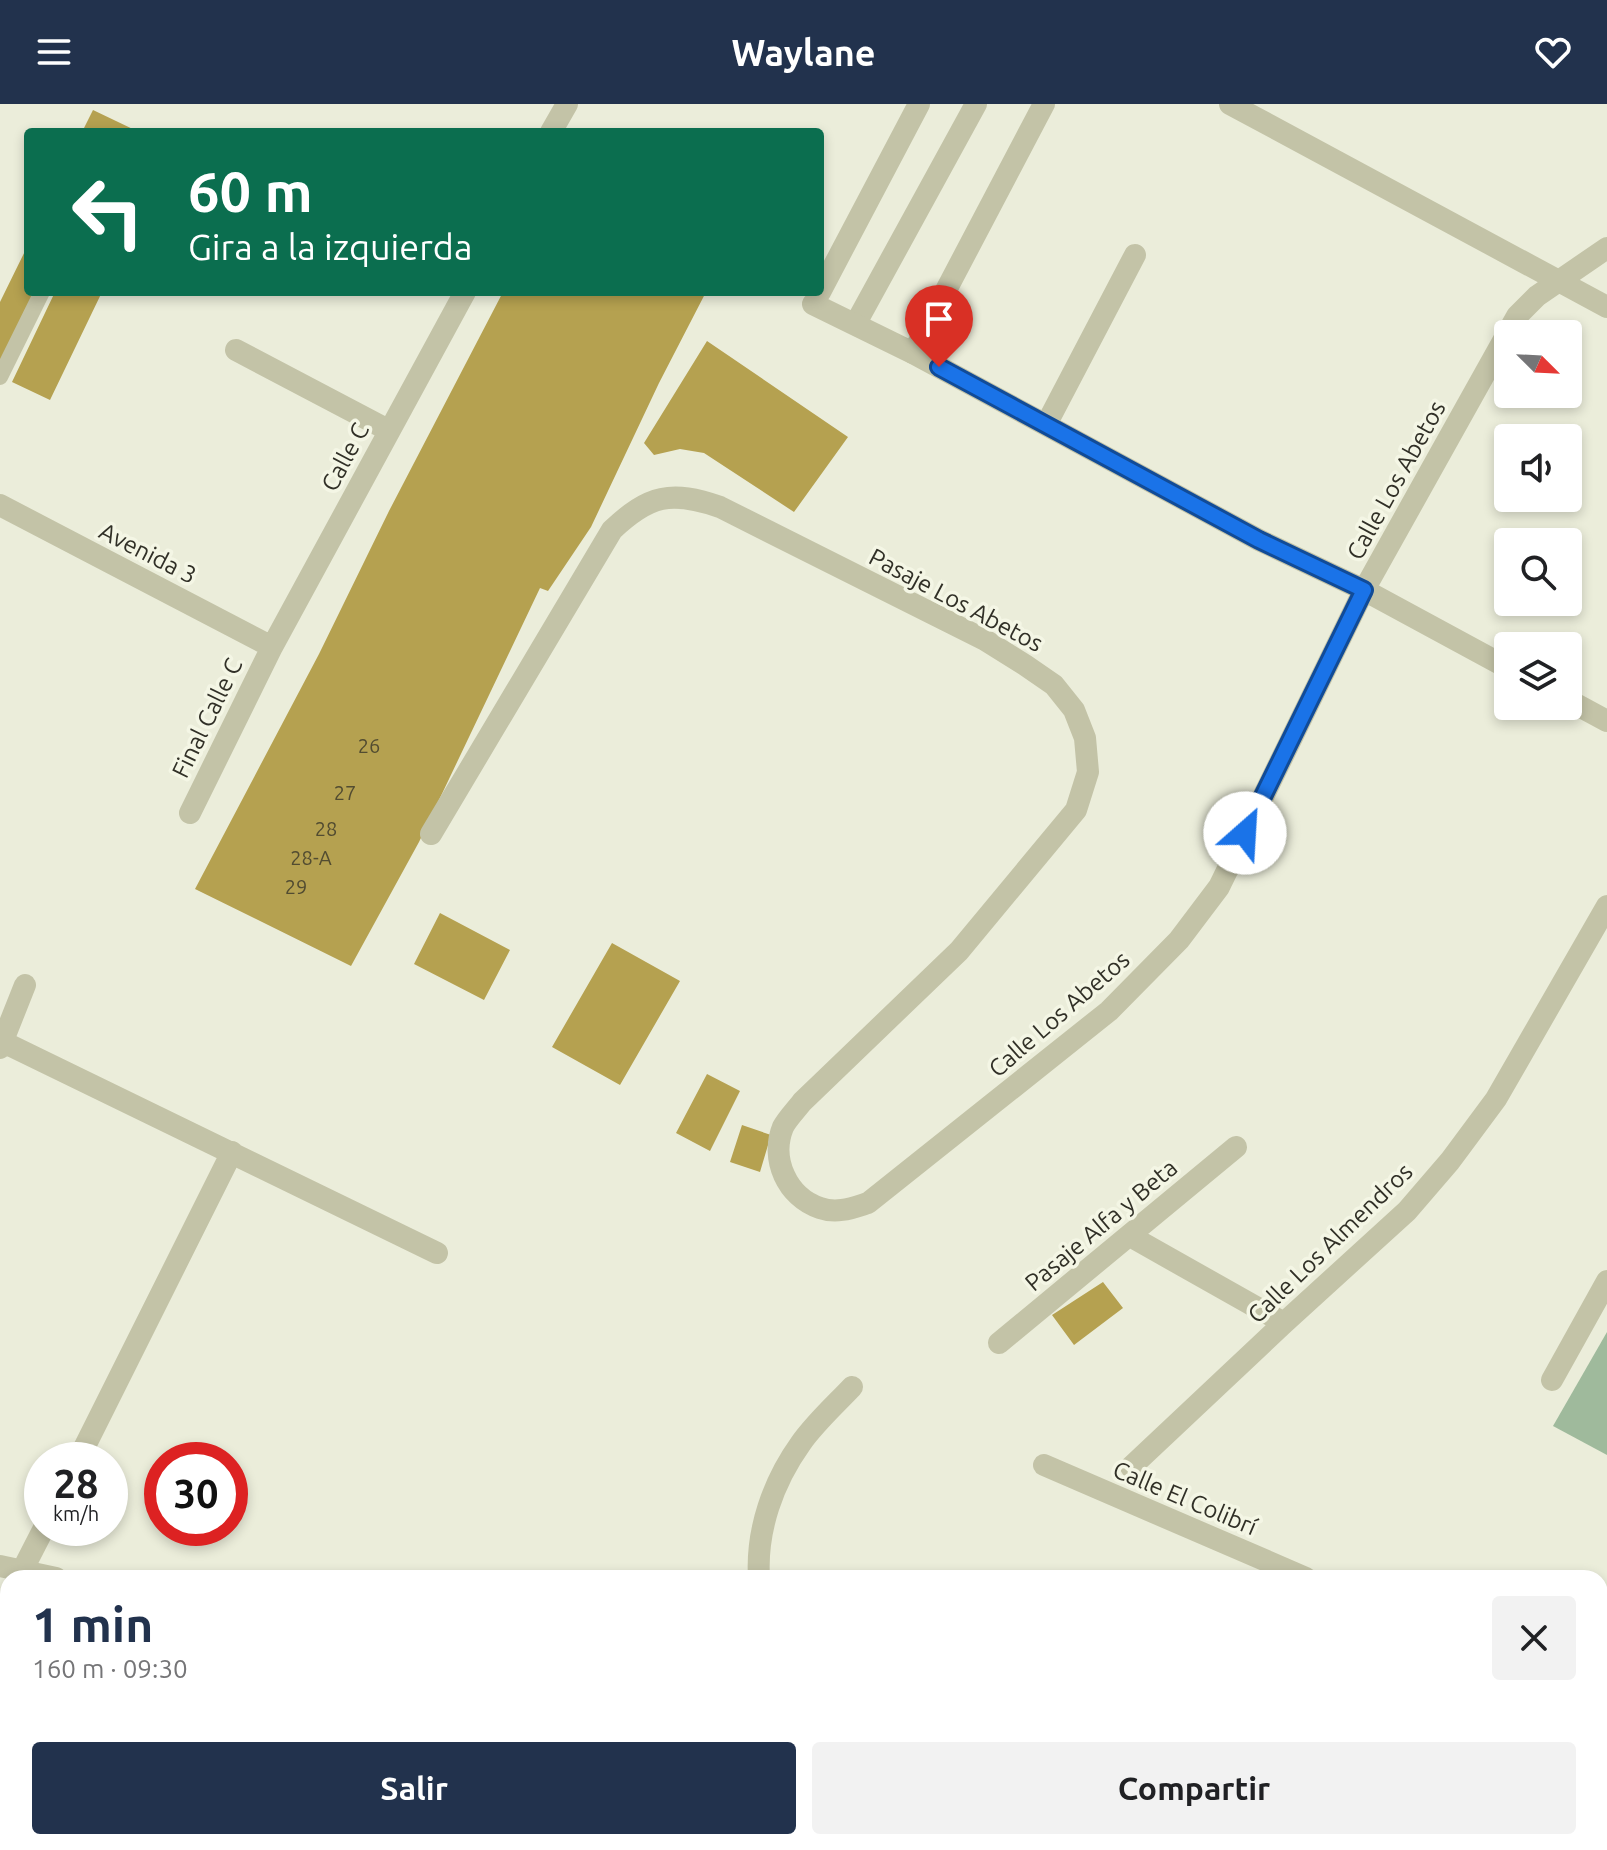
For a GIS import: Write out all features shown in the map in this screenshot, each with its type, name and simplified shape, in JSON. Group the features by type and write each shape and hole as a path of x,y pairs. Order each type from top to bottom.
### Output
{"street":[{"path":"553,128 567,104"},
{"path":"824,285 919,104"},
{"path":"856,323 976,104"},
{"path":"913,353 1044,104"},
{"path":"1230,104 1607,307"},
{"name":"Calle Los Abetos","path":"801,1198 821,1209 843,1211 868,1203 1109,1011 1179,940 1219,887 1364,590 1517,316 1537,296 1607,248"},
{"path":"1047,423 1135,255"},
{"name":"Calle C","path":"272,647 463,296"},
{"path":"818,296 856,323 1047,423 1259,540 1364,590 1494,660"},
{"path":"236,350 388,430"},
{"name":"Pasaje Los Abetos","path":"431,834 612,530 635,508 661,499 691,497 720,507 985,640 1054,685 1074,710 1085,738 1088,772 1076,810 959,951 802,1102 783,1126 778,1157 785,1179 801,1198"},
{"name":"Avenida 3","path":"0,505 272,647"},
{"name":"Final Calle C","path":"190,813 272,647"},
{"path":"1582,708 1607,721"},
{"name":"Calle Los Almendros","path":"1131,1467 1407,1211 1450,1161 1496,1099 1607,906"},
{"path":"25,985 1,1045 232,1152 437,1253"},
{"name":"Pasaje Alfa y Beta","path":"999,1343 1236,1147"},
{"path":"87,1442 232,1152"},
{"path":"1130,1236 1284,1323"},
{"path":"1552,1380 1607,1281"},
{"path":"759,1570 763,1521 779,1481 801,1442 852,1387"},
{"name":"Calle El Colibrí","path":"1044,1465 1287,1570"},
{"path":"23,1569 35,1546"},
{"path":"0,1566 27,1570"}],"lane":[{"path":"0,377 40,296"}],"green space":[{"path":"1607,1332 1607,1455 1553,1426"}],"building":[{"path":"93,110 131,128 84,128"},
{"path":"24,253 24,296 39,296 0,375 0,302"},
{"path":"53,296 100,296 50,400 12,382"},
{"path":"501,296 704,296 591,527 548,591 540,588 419,842 351,966 195,889 319,654"},
{"path":"707,341 848,437 794,512 704,453 680,449 654,455 644,443"},
{"path":"440,913 510,950 484,1000 414,964"},
{"path":"612,943 680,981 620,1085 552,1047"},
{"path":"707,1074 740,1091 710,1151 676,1133"},
{"path":"742,1125 771,1135 760,1172 730,1162"},
{"path":"1103,1282 1123,1308 1074,1345 1052,1315"}],"route":[{"path":"939,367 1259,540 1364,590 1245,833"}]}
